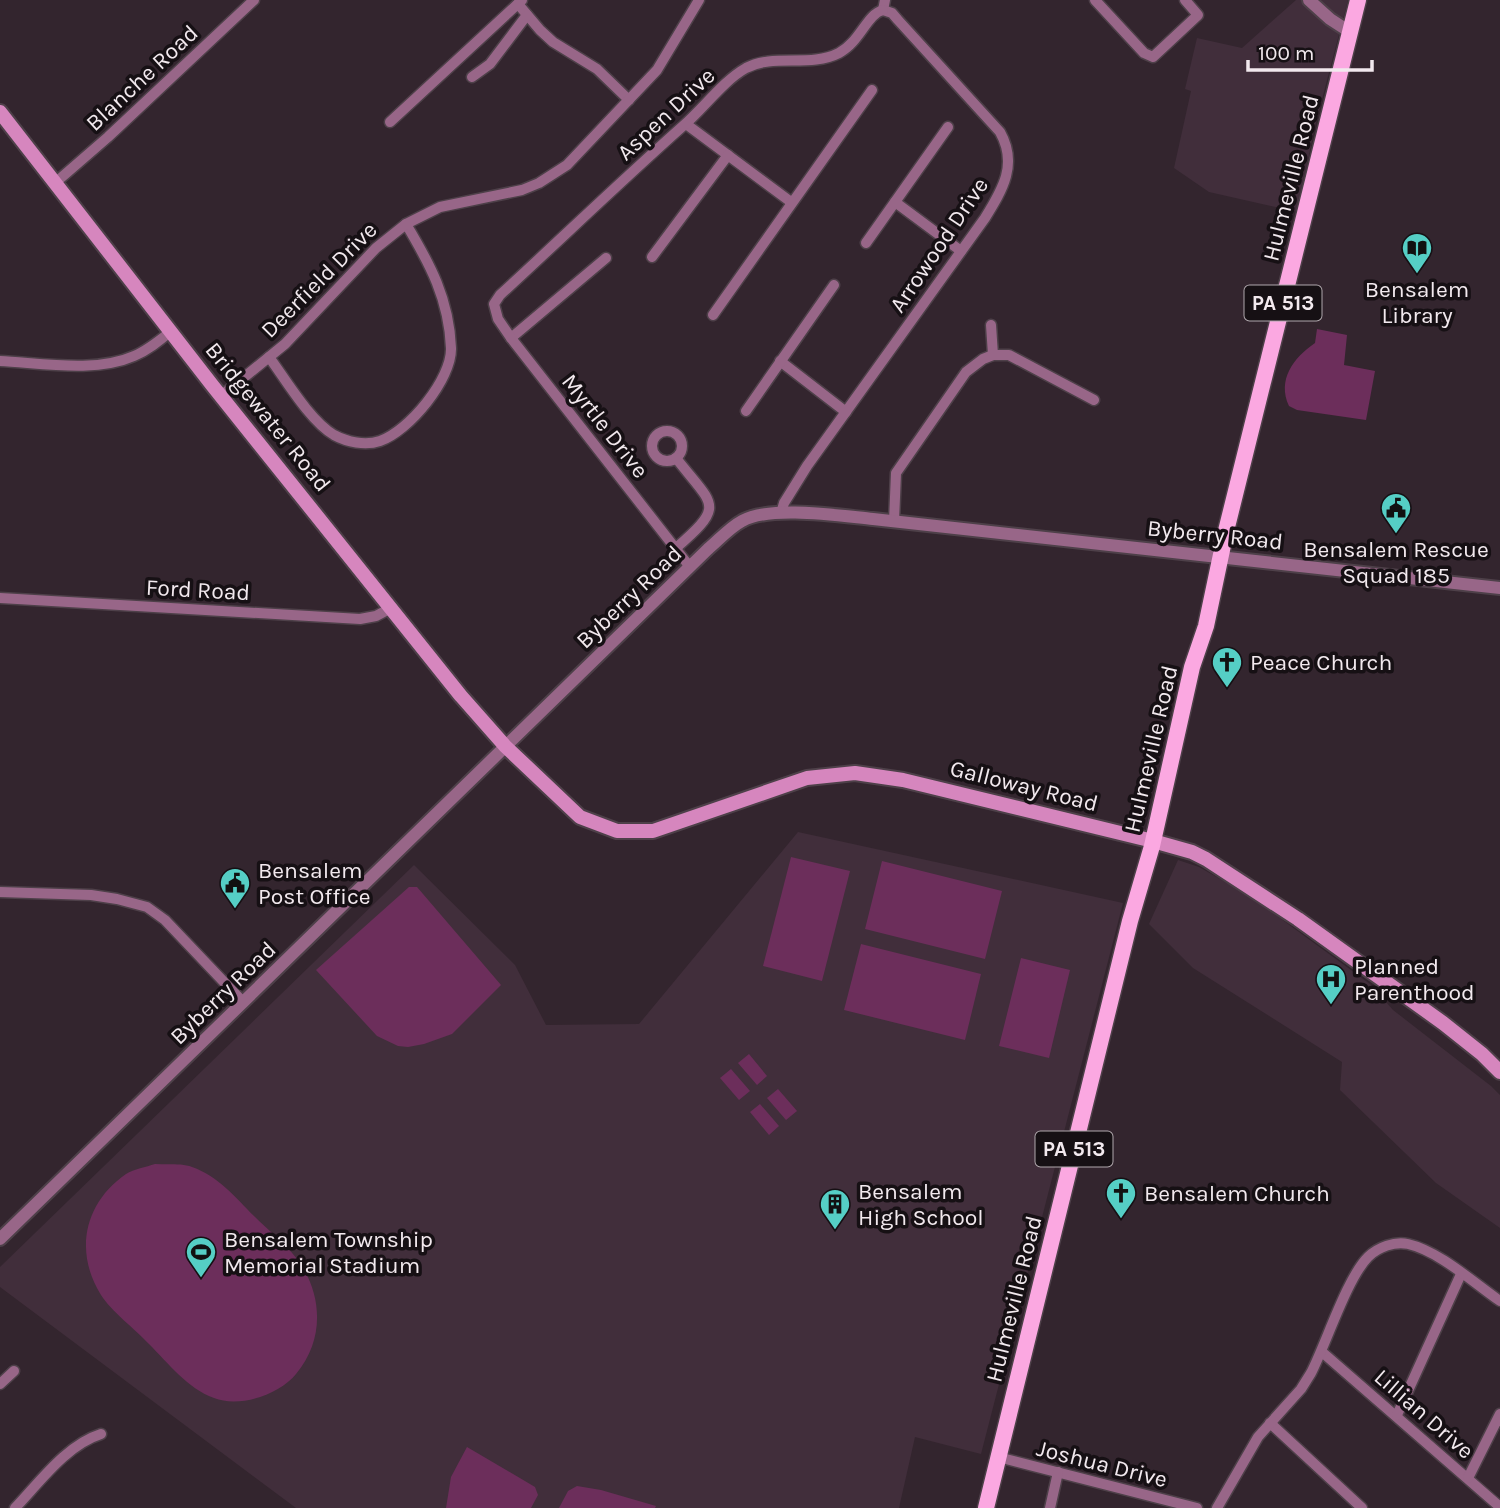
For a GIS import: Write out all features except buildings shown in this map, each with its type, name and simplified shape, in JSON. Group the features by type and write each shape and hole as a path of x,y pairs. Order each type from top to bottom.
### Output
{"main road":[{"name":"Hulmeville Road","path":"986,1508 1130,921 1153,841 1188,684 1206,626 1226,531 1358,0"},
{"name":"Bridgewater Road","path":"0,112 170,332 461,696 505,746"},
{"name":"Galloway Road","path":"505,746 580,817 617,831 653,831 807,778 855,773 903,780 1192,852 1298,919 1459,1034 1500,1072"}],"street":[{"name":"Blanche Road","path":"55,183 254,0"},
{"name":"Deerfield Drive","path":"221,396 285,344 376,248 406,224 440,207 508,194 545,180 582,151 657,70 699,0"},
{"path":"1095,0 1144,53 1153,57 1198,15 1185,0"},
{"path":"1309,0 1350,32"},
{"path":"390,122 520,2 527,15 553,42 597,69 629,100"},
{"name":"Aspen Drive","path":"494,307 500,295 742,71 758,63 816,60 836,54 852,44 871,16 884,5"},
{"name":"Arrowood Drive","path":"780,513 807,466 985,218 1005,184 1009,166 1005,141 983,112 884,5"},
{"path":"472,77 490,64 527,15"},
{"path":"713,315 872,90"},
{"path":"686,124 791,202"},
{"path":"866,243 948,127"},
{"path":"652,257 728,155"},
{"path":"895,202 961,250"},
{"path":"269,357 321,425 335,436 354,442 371,443 389,437 409,421 445,376 451,347 435,275 406,224"},
{"path":"511,338 606,258"},
{"path":"746,411 834,285"},
{"name":"Myrtle Drive","path":"494,307 511,338 678,546 690,567"},
{"path":"991,325 993,355"},
{"path":"0,361 82,365 113,363 141,353 170,332"},
{"path":"894,521 896,473 966,372 983,359 993,355 1009,355 1094,400"},
{"path":"780,361 846,412"},
{"path":"676,458 710,506 710,512 703,524 678,546"},
{"name":"Byberry Road","path":"0,1239 505,746 740,521 753,516 780,513 894,521 1500,588"},
{"name":"Ford Road","path":"0,598 360,619 376,616 391,608"},
{"path":"0,892 91,895 117,898 147,907 165,920 243,1002"},
{"path":"1217,1508 1248,1453 1270,1423 1301,1389 1322,1352 1359,1270 1376,1251 1393,1244 1410,1245 1437,1258 1500,1301"},
{"path":"1397,1415 1461,1274"},
{"name":"Lillian Drive","path":"1322,1352 1500,1507"},
{"path":"0,1384 14,1371"},
{"path":"1468,1478 1500,1414"},
{"path":"1270,1423 1362,1508"},
{"path":"15,1508 86,1438 101,1434"},
{"name":"Joshua Drive","path":"998,1457 1197,1508"},
{"path":"1050,1508 1058,1472"}],"shaded area":[{"path":"1296,0 1348,0 1314,130 1298,212 1209,192 1174,168 1191,91 1185,89 1197,38 1242,48"},
{"path":"1317,329 1347,335 1344,365 1375,371 1366,420 1297,410 1289,406 1285,387 1289,370 1315,343"},
{"path":"798,832 1123,903 981,1454 915,1437 899,1508 296,1508 0,1287 0,1267 414,865 515,965 546,1025 639,1024"},
{"path":"791,857 850,871 822,981 763,966"},
{"path":"1178,860 1199,867 1250,896 1370,984 1393,1010 1500,1095 1500,1228 1436,1183 1340,1090 1342,1062 1193,968 1149,924"},
{"path":"882,861 1002,891 985,959 865,929"},
{"path":"409,887 417,887 501,985 452,1034 408,1047 398,1046 377,1036 316,970"},
{"path":"861,944 981,974 965,1040 844,1010"},
{"path":"1021,958 1070,970 1049,1058 999,1046"},
{"path":"749,1054 767,1076 757,1085 738,1063"},
{"path":"731,1069 750,1091 739,1100 720,1078"},
{"path":"778,1089 797,1111 786,1120 767,1098"},
{"path":"760,1104 779,1126 769,1135 750,1112"},
{"name":"Bensalem Township Memorial Stadium","path":"155,1164 188,1166 210,1176 292,1252 302,1266 314,1293 317,1321 315,1335 305,1362 280,1388 258,1398 235,1401 224,1401 204,1394 179,1375 101,1295 93,1279 86,1245 93,1214 101,1199 126,1174"},
{"path":"467,1447 535,1487 538,1495 531,1508 446,1508 451,1477"},
{"path":"577,1486 656,1506 559,1508 568,1491"}],"place":[{"name":"Bensalem Library","path":"1417,275"},
{"name":"Bensalem Rescue Squad 185","path":"1396,535"},
{"name":"Peace Church","path":"1227,689"},
{"name":"Bensalem Post Office","path":"235,910"},
{"name":"Planned Parenthood","path":"1331,1006"},
{"name":"Bensalem Church","path":"1121,1220"},
{"name":"Bensalem High School","path":"835,1231"},
{"name":"Bensalem Township Memorial Stadium","path":"201,1279"}]}
